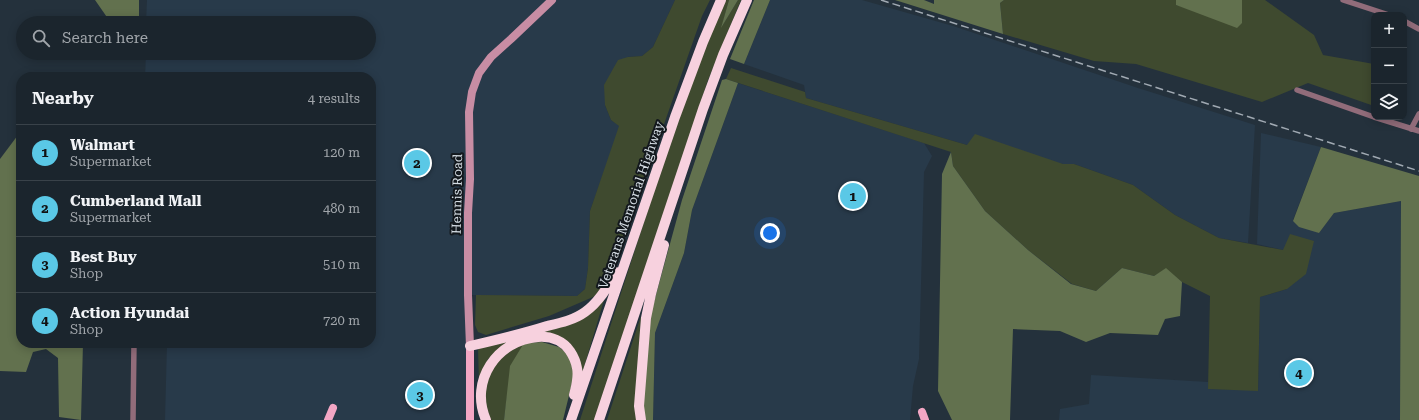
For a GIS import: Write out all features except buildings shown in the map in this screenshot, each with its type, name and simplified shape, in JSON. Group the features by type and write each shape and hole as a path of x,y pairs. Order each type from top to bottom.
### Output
{"highway":[{"name":"Veterans Memorial Highway","path":"570,420 654,175 686,86 721,0"},
{"path":"600,420 696,129 714,79 747,0"},
{"path":"642,420 640,415 640,399 648,305 696,129"},
{"path":"470,346 572,319 584,313 596,303 609,286 618,268 654,175"},
{"path":"486,420 482,407 481,392 482,384 490,365 498,354 512,344 526,338 541,337 553,339 563,344 568,348 576,363 578,375 570,420"}],"main road":[{"name":"Hennis Road","path":"468,420 467,409 470,401 470,346"},
{"path":"328,420 333,408"}],"street":[{"name":"Hennis Road","path":"470,346 468,295 468,213 470,179 470,112 472,92 479,74 491,56 552,0"},
{"path":"1343,0 1380,12"},
{"path":"1407,23 1419,29"},
{"path":"1297,90 1419,131"},
{"path":"1411,129 1419,114"},
{"path":"133,420 134,348"}],"shaded area":[{"path":"147,0 675,0 653,47 642,56 628,57 605,105 611,120 620,126 590,211 588,268 585,289 577,296 468,295 470,420 165,420 167,348 376,348 376,72 145,72 146,60 376,60 376,16 146,16"},
{"path":"770,0 862,0 953,26 1138,88 1255,125 1248,243 1219,238 1175,215 1133,185 1074,164 1063,164 967,145 806,98 804,85 744,64"},
{"path":"738,83 924,143 932,156 924,172 919,359 913,386 910,420 653,420 655,333 684,253 692,210"},
{"path":"1261,133 1321,147 1293,220 1319,233 1334,213 1401,201 1400,420 1059,420 1060,409 1089,404 1091,375 1208,382 1208,389 1258,390 1260,297 1287,289 1283,250 1257,244"}],"green space":[{"path":"95,0 139,0 139,16 106,16"},
{"path":"675,0 710,0 702,16 616,261 600,292 593,297 549,316 486,335 478,332 475,325 476,295 577,296 585,289 588,268 590,211 619,126 611,120 605,105 604,85 618,60 628,57 642,56 653,47"},
{"path":"724,0 729,0 722,26 738,0 741,0 708,80 595,420 580,420 665,157"},
{"path":"729,0 738,0 721,28"},
{"path":"754,0 770,0 744,64 730,59"},
{"path":"895,0 924,0 934,4 934,0 1004,0 1000,3 1003,34"},
{"path":"1004,0 1176,0 1176,5 1242,23 1242,0 1265,0 1314,35 1323,55 1371,63 1371,105 1308,83 1262,102 1136,64 1094,61 1003,34 1000,3"},
{"path":"1176,0 1242,0 1242,23 1237,28 1176,5"},
{"path":"731,68 805,92 806,98 967,145 975,134 1063,164 1074,164 1133,185 1175,215 1219,238 1283,250 1290,234 1314,241 1306,274 1287,289 1260,297 1258,391 1208,389 1210,296 1182,282 1166,269 1154,276 1122,268 1096,291 1072,284 1028,250 985,211 953,166 951,152 726,79"},
{"path":"726,79 738,83 692,210 684,253 655,333 653,420 646,420 644,416 644,382 651,313 682,200 722,80"},
{"path":"16,138 16,348 83,348 81,420 59,417 58,358 46,349 33,352 26,372 0,371 0,159"},
{"path":"1321,147 1419,176 1419,420 1400,420 1401,201 1334,213 1319,233 1299,227 1293,221"},
{"path":"951,152 953,166 985,211 1028,250 1071,284 1096,291 1122,268 1154,276 1166,268 1182,282 1180,316 1165,319 1158,335 1110,333 1086,342 1060,331 1013,329 1010,420 952,420 938,391 942,174"},
{"path":"604,300 582,374 576,354 568,343 556,336 537,332"},
{"path":"641,316 638,420 607,420"},
{"path":"510,340 488,359 479,383 478,348"},
{"path":"542,342 559,347 570,356 574,375 563,420 504,420 510,366 524,343"},
{"path":"524,343 507,396 504,420 490,420 485,412 484,390 495,360 508,349"}],"railway":[{"path":"881,0 1419,171"}],"place":[{"name":"Cumberland Mall","path":"417,163"},
{"name":"Walmart","path":"853,196"},
{"name":"Action Hyundai","path":"1299,373"},
{"name":"Best Buy","path":"420,395"}]}
